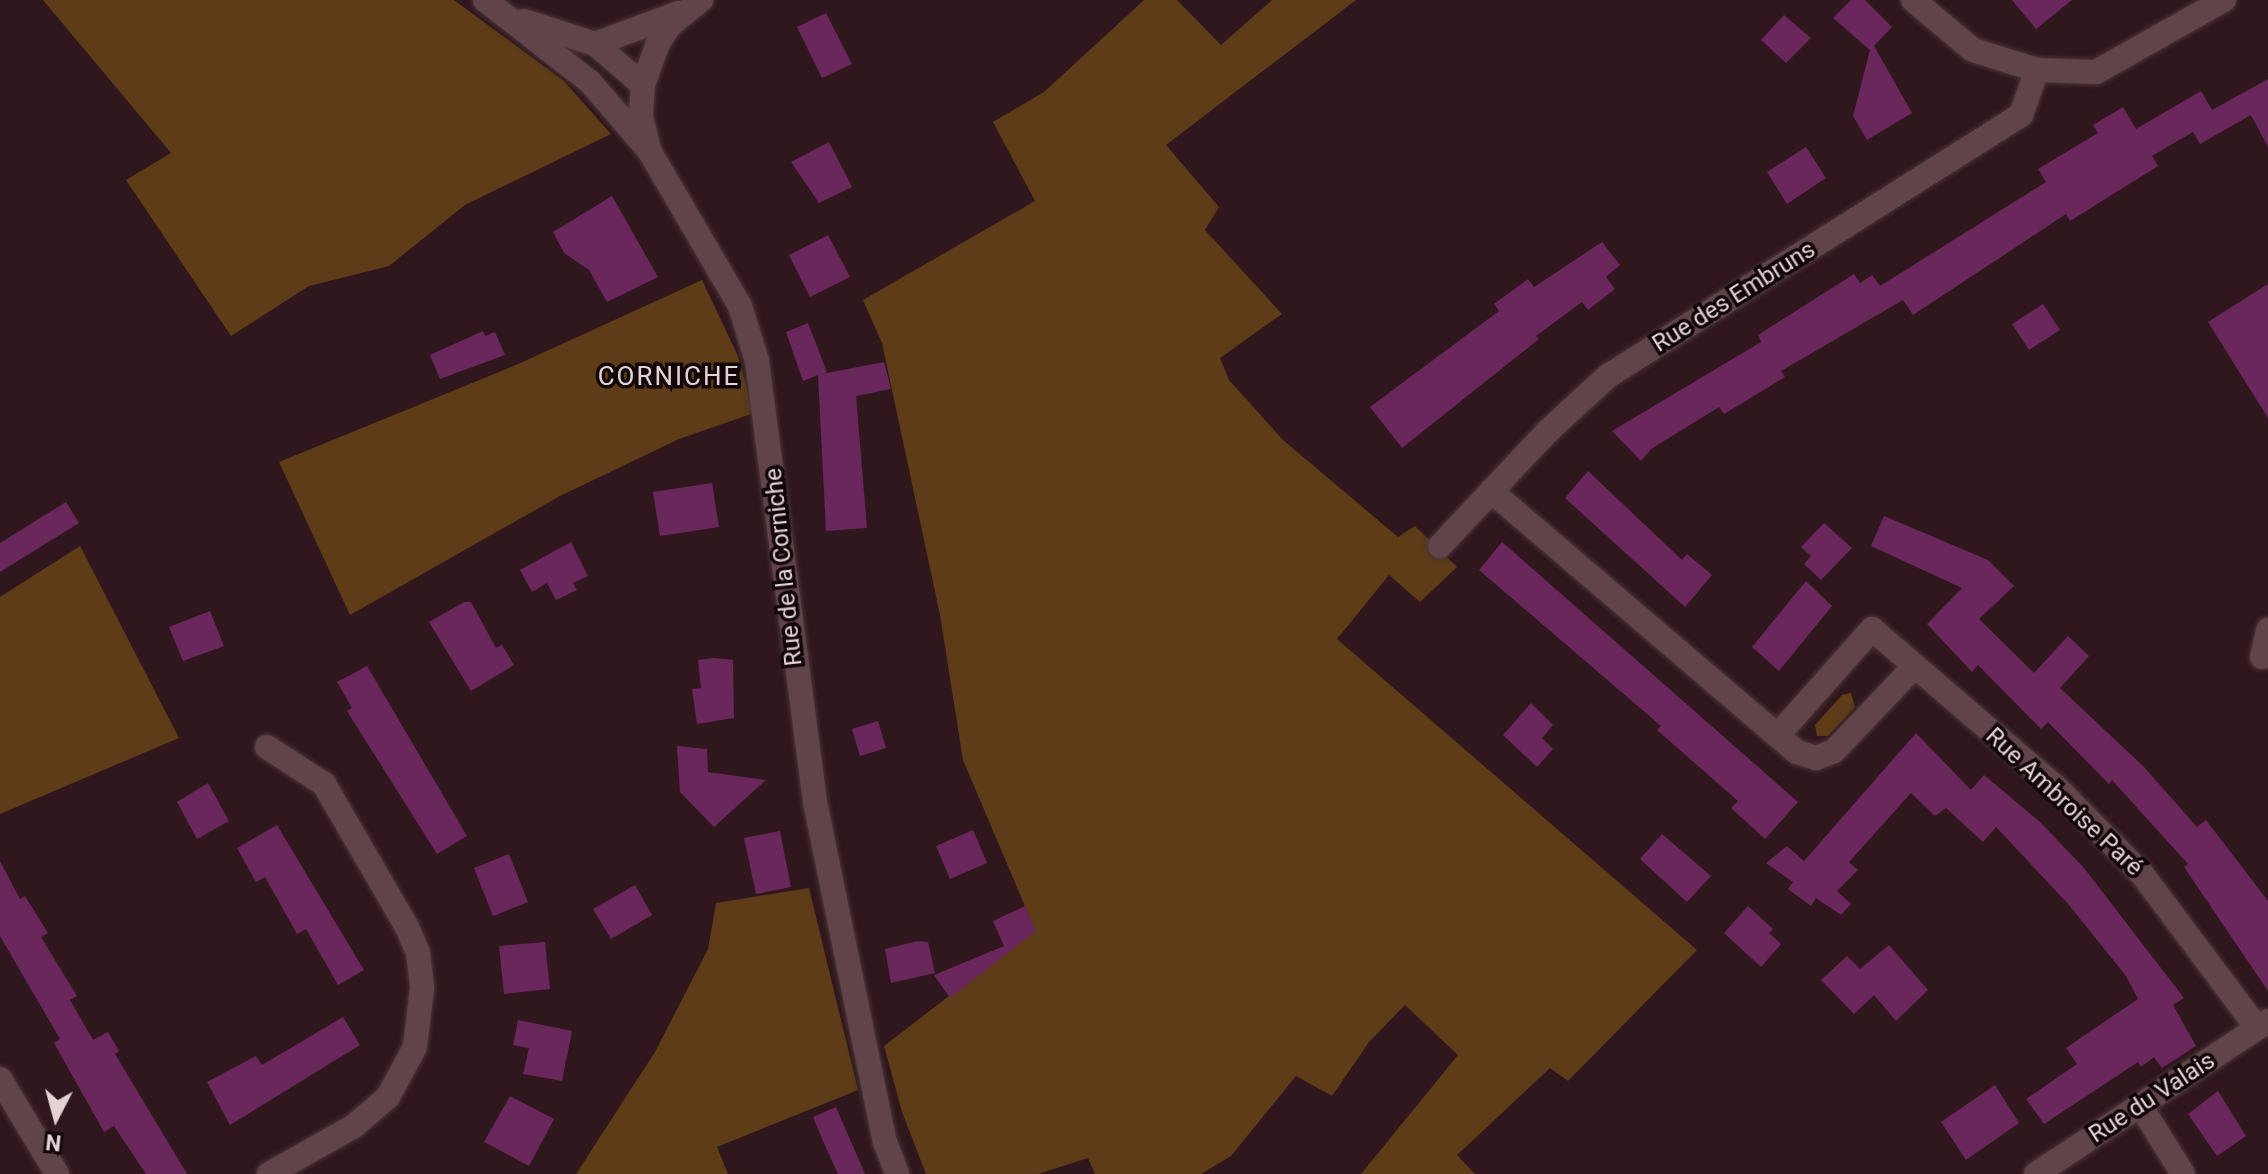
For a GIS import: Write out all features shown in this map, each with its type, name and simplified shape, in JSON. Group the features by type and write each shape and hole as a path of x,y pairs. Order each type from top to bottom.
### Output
{"street":[{"path":"1913,0 1973,50 2037,70 2096,72 2224,0"},
{"path":"491,4 548,32 595,44 643,85"},
{"path":"491,4 590,82 650,152"},
{"path":"595,44 693,5"},
{"name":"Rue de la Corniche","path":"693,5 658,43 643,85 641,117 650,152 740,306 757,361 816,807 885,1142 897,1174"},
{"name":"Rue des Embruns","path":"1440,546 1608,376 2021,115 2037,70"},
{"path":"590,82 643,85"},
{"path":"1491,491 1797,752 1816,758 1834,751 1915,666"},
{"name":"Rue Ambroise Paré","path":"1778,735 1872,629 2056,787 2142,874 2262,1024"},
{"path":"2262,657 2268,630"},
{"path":"267,747 324,784 407,927 418,953 422,988 415,1047 388,1097 354,1126 269,1174"},
{"name":"Rue du Valais","path":"2036,1174 2262,1024"},
{"path":"0,1079 57,1174"},
{"path":"2140,1105 2183,1174"}],"shaded area":[{"path":"43,0 454,0 564,81 611,134 465,205 389,266 309,286 231,336 126,180 171,153"},
{"path":"1144,0 1177,0 1221,45 1272,0 1356,0 1166,145 1219,207 1205,230 1282,314 1220,358 1229,380 1283,440 1398,537 1415,526 1457,567 1420,602 1389,575 1337,639 1697,950 1568,1081 1550,1068 1457,1155 1475,1174 1361,1174 1458,1055 1405,1005 1369,1042 1332,1096 1296,1076 1231,1156 1201,1174 1095,1174 1088,1158 1038,1174 926,1174 902,1112 884,1046 1035,930 963,760 940,615 882,343 863,300 1035,201 993,122 1044,92"},
{"path":"702,280 738,356 754,413 679,439 560,496 350,615 279,462 516,365"},
{"path":"80,546 179,738 0,814 0,597"},
{"path":"1851,693 1855,707 1828,736 1817,736 1815,725 1842,695"},
{"path":"809,888 858,1090 717,1147 728,1174 576,1174 655,1052 708,949 716,903"}],"building":[{"path":"1851,0 1865,0 1892,27 1874,46 1912,113 1867,140 1853,116 1870,50 1833,18"},
{"path":"2012,0 2072,0 2036,29"},
{"path":"826,13 852,64 822,78 797,27"},
{"path":"1784,15 1811,38 1786,63 1761,40"},
{"path":"2268,79 2268,147 2251,115 2200,144 2193,132 2152,156 2158,166 2070,221 2066,214 1913,315 1903,300 1781,371 1785,377 1724,414 1719,407 1651,449 1641,461 1612,431 1761,342 1758,335 1854,274 1860,283 1872,275 1880,286 2046,182 2038,169 2098,133 2093,125 2123,107 2136,129 2201,91 2212,110"},
{"path":"829,142 852,187 819,203 791,162"},
{"path":"1806,147 1826,178 1787,204 1767,172"},
{"path":"612,196 658,277 607,302 589,270 564,253 553,232"},
{"path":"828,235 850,277 810,297 789,255"},
{"path":"1602,242 1620,265 1606,277 1615,289 1588,310 1582,302 1536,336 1539,339 1402,448 1370,407 1499,311 1494,304 1528,279 1534,287"},
{"path":"2268,284 2268,418 2208,322"},
{"path":"2043,304 2060,330 2029,350 2012,324"},
{"path":"808,323 827,372 822,374 884,362 891,389 856,396 867,528 826,531 818,375 803,381 786,332"},
{"path":"483,331 485,336 495,332 505,355 440,379 430,355"},
{"path":"1588,471 1682,560 1687,554 1712,575 1685,607 1565,498"},
{"path":"712,483 719,527 660,536 653,492"},
{"path":"66,502 79,523 0,572 0,543"},
{"path":"1884,516 1988,560 2014,586 1979,619 2034,673 2068,636 2089,656 2060,688 2144,767 2197,827 2206,820 2268,901 2268,991 2184,867 2188,864 2112,780 2109,784 2048,722 2041,729 1978,665 1972,672 1927,624 1962,588 1871,546"},
{"path":"1824,523 1852,548 1821,580 1804,564 1811,556 1801,547"},
{"path":"571,542 588,576 573,583 577,590 556,600 547,583 532,592 520,570"},
{"path":"1502,542 1798,802 1765,839 1731,808 1738,801 1657,730 1661,726 1479,570"},
{"path":"1806,581 1832,606 1779,671 1752,647"},
{"path":"464,602 471,602 496,648 502,645 514,665 471,691 429,622"},
{"path":"210,611 224,646 183,661 169,627"},
{"path":"698,660 733,660 734,718 697,724 692,689 701,688"},
{"path":"367,666 467,836 437,854 347,711 352,708 337,682"},
{"path":"1531,703 1553,725 1542,738 1553,749 1537,767 1503,735"},
{"path":"878,721 886,748 860,756 852,729"},
{"path":"1916,733 1971,790 1984,775 2040,822 2084,868 2184,998 2173,1005 2196,1046 2162,1068 2154,1057 2141,1067 2138,1062 2044,1124 2026,1099 2077,1064 2066,1048 2138,999 2126,976 2069,905 1996,827 1983,842 1946,808 1935,816 1911,793 1849,862 1858,870 1837,891 1851,904 1841,915 1816,898 1811,906 1788,889 1793,882 1766,863 1787,846 1804,861"},
{"path":"677,746 707,749 708,772 766,780 714,827 680,792"},
{"path":"208,783 229,821 197,839 177,802"},
{"path":"277,825 364,970 338,985 306,929 297,934 265,877 256,882 237,848"},
{"path":"973,830 987,863 950,879 936,846"},
{"path":"780,831 791,887 756,894 744,838"},
{"path":"1662,834 1711,876 1687,902 1640,859"},
{"path":"509,854 528,902 493,916 474,868"},
{"path":"0,861 20,899 25,896 48,933 41,937 77,996 70,1000 93,1040 108,1032 119,1051 115,1054 187,1174 146,1174 114,1126 104,1132 54,1043 60,1039 0,936"},
{"path":"635,885 652,915 611,939 593,909"},
{"path":"1025,906 1036,931 950,998 934,975 1004,946 993,921"},
{"path":"1748,906 1773,929 1769,933 1781,944 1761,967 1724,933"},
{"path":"918,941 928,942 935,973 891,983 885,949"},
{"path":"545,942 550,989 504,994 499,946"},
{"path":"1889,945 1928,990 1896,1021 1874,995 1854,1014 1821,980 1847,956 1860,969"},
{"path":"343,1017 360,1045 230,1125 207,1082 256,1056 262,1065"},
{"path":"518,1020 572,1031 562,1081 523,1074 529,1048 513,1045"},
{"path":"1995,1085 2019,1123 1966,1160 1941,1122"},
{"path":"2218,1091 2246,1136 2217,1156 2188,1114"},
{"path":"510,1096 554,1119 529,1166 484,1142"},
{"path":"836,1107 865,1174 838,1174 823,1141 813,1117"}],"district":[{"name":"CORNICHE","path":"669,377"}]}
